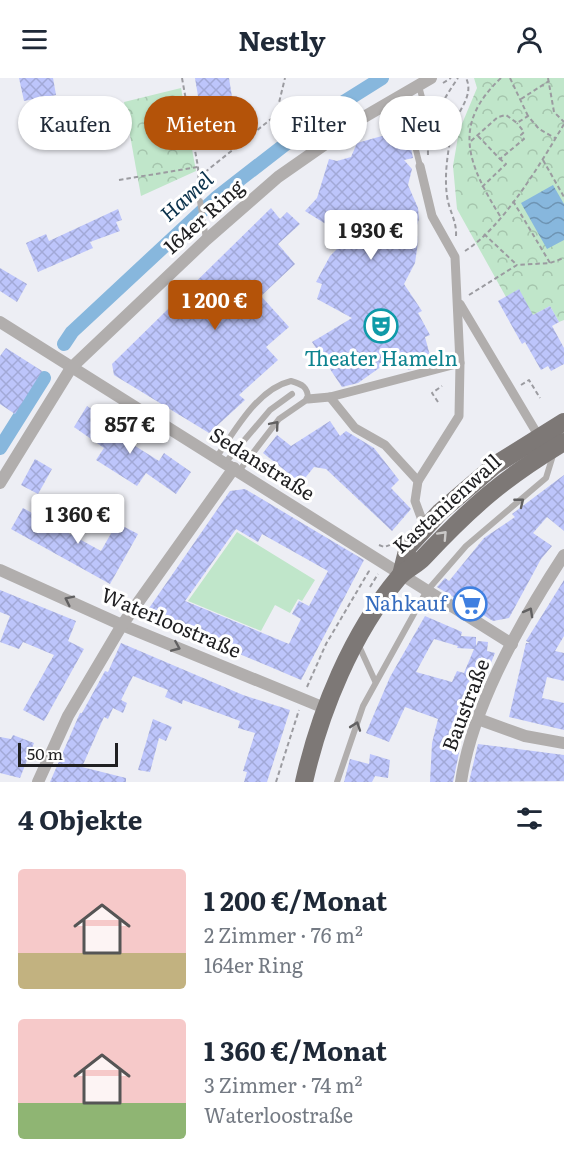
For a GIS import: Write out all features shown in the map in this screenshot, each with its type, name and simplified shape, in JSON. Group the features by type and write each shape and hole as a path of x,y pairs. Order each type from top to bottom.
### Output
{"main road":[{"name":"Kastanienwall","path":"304,782 327,709 357,642 401,575 408,547 446,506 495,465 564,422"},
{"name":"Kastanienwall","path":"401,575 422,559 463,514 500,483 559,445"}],"street":[{"name":"164er Ring","path":"0,483 71,368 206,240 278,177 364,117 431,78"},
{"path":"422,520 415,501 418,481 459,416 460,363 459,302 455,257 432,216 424,165"},
{"path":"459,302 535,430"},
{"name":"Sedanstraße","path":"0,322 401,575"},
{"path":"308,399 330,397 460,363"},
{"path":"330,397 355,429 385,445 418,481"},
{"path":"38,782 68,716 122,625 228,465"},
{"name":"Baustraße","path":"460,782 466,749 512,644 564,555"},
{"name":"Waterloostraße","path":"0,570 122,625 327,709"},
{"name":"Baustraße","path":"401,575 512,644"},
{"path":"478,719 525,736 564,743"}],"lane":[{"path":"418,85 423,101 413,138 424,165"},
{"path":"200,201 206,240"},
{"path":"291,381 302,384 308,392 308,399 279,419 228,465 257,403 282,383 291,381"},
{"path":"228,465 270,410 292,394"},
{"name":"Kastanienwall","path":"338,782 363,706 426,592 466,546 546,478 559,445"},
{"path":"357,642 375,681"}],"path":[{"path":"182,78 198,167 200,201"},
{"path":"199,177 276,115 285,78"},
{"path":"424,165 435,118 458,78"},
{"path":"457,225 447,196 446,175 453,127 469,95 466,78"},
{"path":"500,216 472,165 470,142 474,112 482,96 501,78"},
{"path":"510,78 528,116 539,129 555,138"},
{"path":"455,257 476,243 513,201 543,159 564,123 554,112 549,80 521,99"},
{"path":"470,142 498,117 506,115 524,132 521,135 524,139 500,159"},
{"path":"517,123 528,116"},
{"path":"478,135 506,164 482,186"},
{"path":"543,159 564,197"},
{"path":"119,180 198,167"},
{"path":"513,201 550,263"},
{"path":"484,234 517,265"},
{"path":"459,302 517,265 550,263 564,258"},
{"path":"532,385 540,398"},
{"path":"438,402 432,393 442,386"},
{"path":"276,782 302,700 326,644 369,571 367,565 380,544 384,547 401,542"}],"green space":[{"path":"474,78 564,78 564,320 559,322 550,306 533,315 506,297 457,209 453,166 456,150 462,150 462,124 477,88"},
{"path":"181,88 182,96 148,96"},
{"path":"144,97 144,150 192,150 196,171 141,196 132,146 132,100"},
{"path":"237,532 315,580 302,601 298,599 290,613 275,605 261,631 188,601"}],"water":[{"path":"553,185 564,204 564,240 547,249 521,203"}],"building":[{"path":"19,78 53,78 56,95 23,96"},
{"path":"195,78 229,78 232,96 198,96"},
{"path":"379,137 379,150 411,150 413,158 404,160 412,169 408,185 418,208 419,219 416,228 418,242 415,263 404,284 422,311 418,313 430,335 425,337 432,363 408,370 405,359 385,364 358,383 342,387 312,342 352,318 317,299 322,284 316,282 330,256 348,238 305,211 317,198 329,159 337,161 351,157 354,150 367,150 367,140"},
{"path":"271,208 280,219 287,212 300,224 278,244 295,264 261,296 289,327 266,347 278,360 239,395 245,400 209,433 114,375 112,364"},
{"path":"118,209 122,220 116,222 120,231 90,242 93,248 38,272 26,243 46,234 49,241"},
{"path":"0,268 27,284 17,302 0,291"},
{"path":"519,289 533,315 550,306 559,322 552,326 564,348 564,364 551,371 548,366 541,370 525,342 522,344 498,301"},
{"path":"6,348 42,371 15,414 0,404 0,356"},
{"path":"87,406 112,423 108,429 159,461 164,453 191,472 176,494 146,473 137,486 96,460 104,448 74,427"},
{"path":"330,421 340,436 346,431 374,448 399,480 391,488 411,509 392,531 326,469 314,467 301,483 263,453 277,435 291,446"},
{"path":"35,459 52,469 38,494 21,485"},
{"path":"564,475 564,531 547,517 533,533 552,546 541,559 509,618 493,621 437,587 445,578 449,581 484,538 515,517 512,514"},
{"path":"245,489 364,560 301,680 145,614 230,491","holes":["236,529 258,542 262,534 328,571 309,606 299,601 292,614 301,619 289,644 185,601"]},
{"path":"23,508 101,551 117,523 138,534 110,584 11,529"},
{"path":"564,580 564,636 555,651 564,653 564,681 547,677 542,698 564,703 564,730 509,717 526,643 530,643 526,641"},
{"path":"0,590 76,621 68,641 84,649 44,721 23,710 54,655 23,642 19,649 0,642 10,616 0,612"},
{"path":"425,616 462,632 461,636 476,637 476,646 478,641 488,642 487,651 495,653 458,743 461,743 453,782 430,782 432,743 438,719 405,707 389,742 366,733 390,677","holes":["434,639 458,646 457,648 474,649 464,673 457,671 452,682 416,672"]},
{"path":"121,643 243,695 290,710 267,782 244,782 247,772 243,771 255,733 238,728 240,721 183,700 182,704 165,697 168,690 133,676 121,700 127,703 123,713 113,708 108,719 104,717 82,767 126,778 126,782 50,782 80,713 105,671 108,672"},
{"path":"153,719 172,727 166,741 159,738 150,772 138,770"},
{"path":"13,735 34,743 20,778 0,773 0,737 11,739"},
{"path":"478,744 564,755 564,781 469,782"},
{"path":"370,754 390,760 388,778 375,776 372,782 344,782 350,759 369,764"}],"waterway":[{"name":"Hamel","path":"64,344 72,332 216,198 323,115 382,78"},
{"name":"Hamel","path":"0,448 44,378"}],"place":[{"name":"Theater Hameln","path":"381,326"},
{"name":"Nahkauf","path":"470,604"}]}
